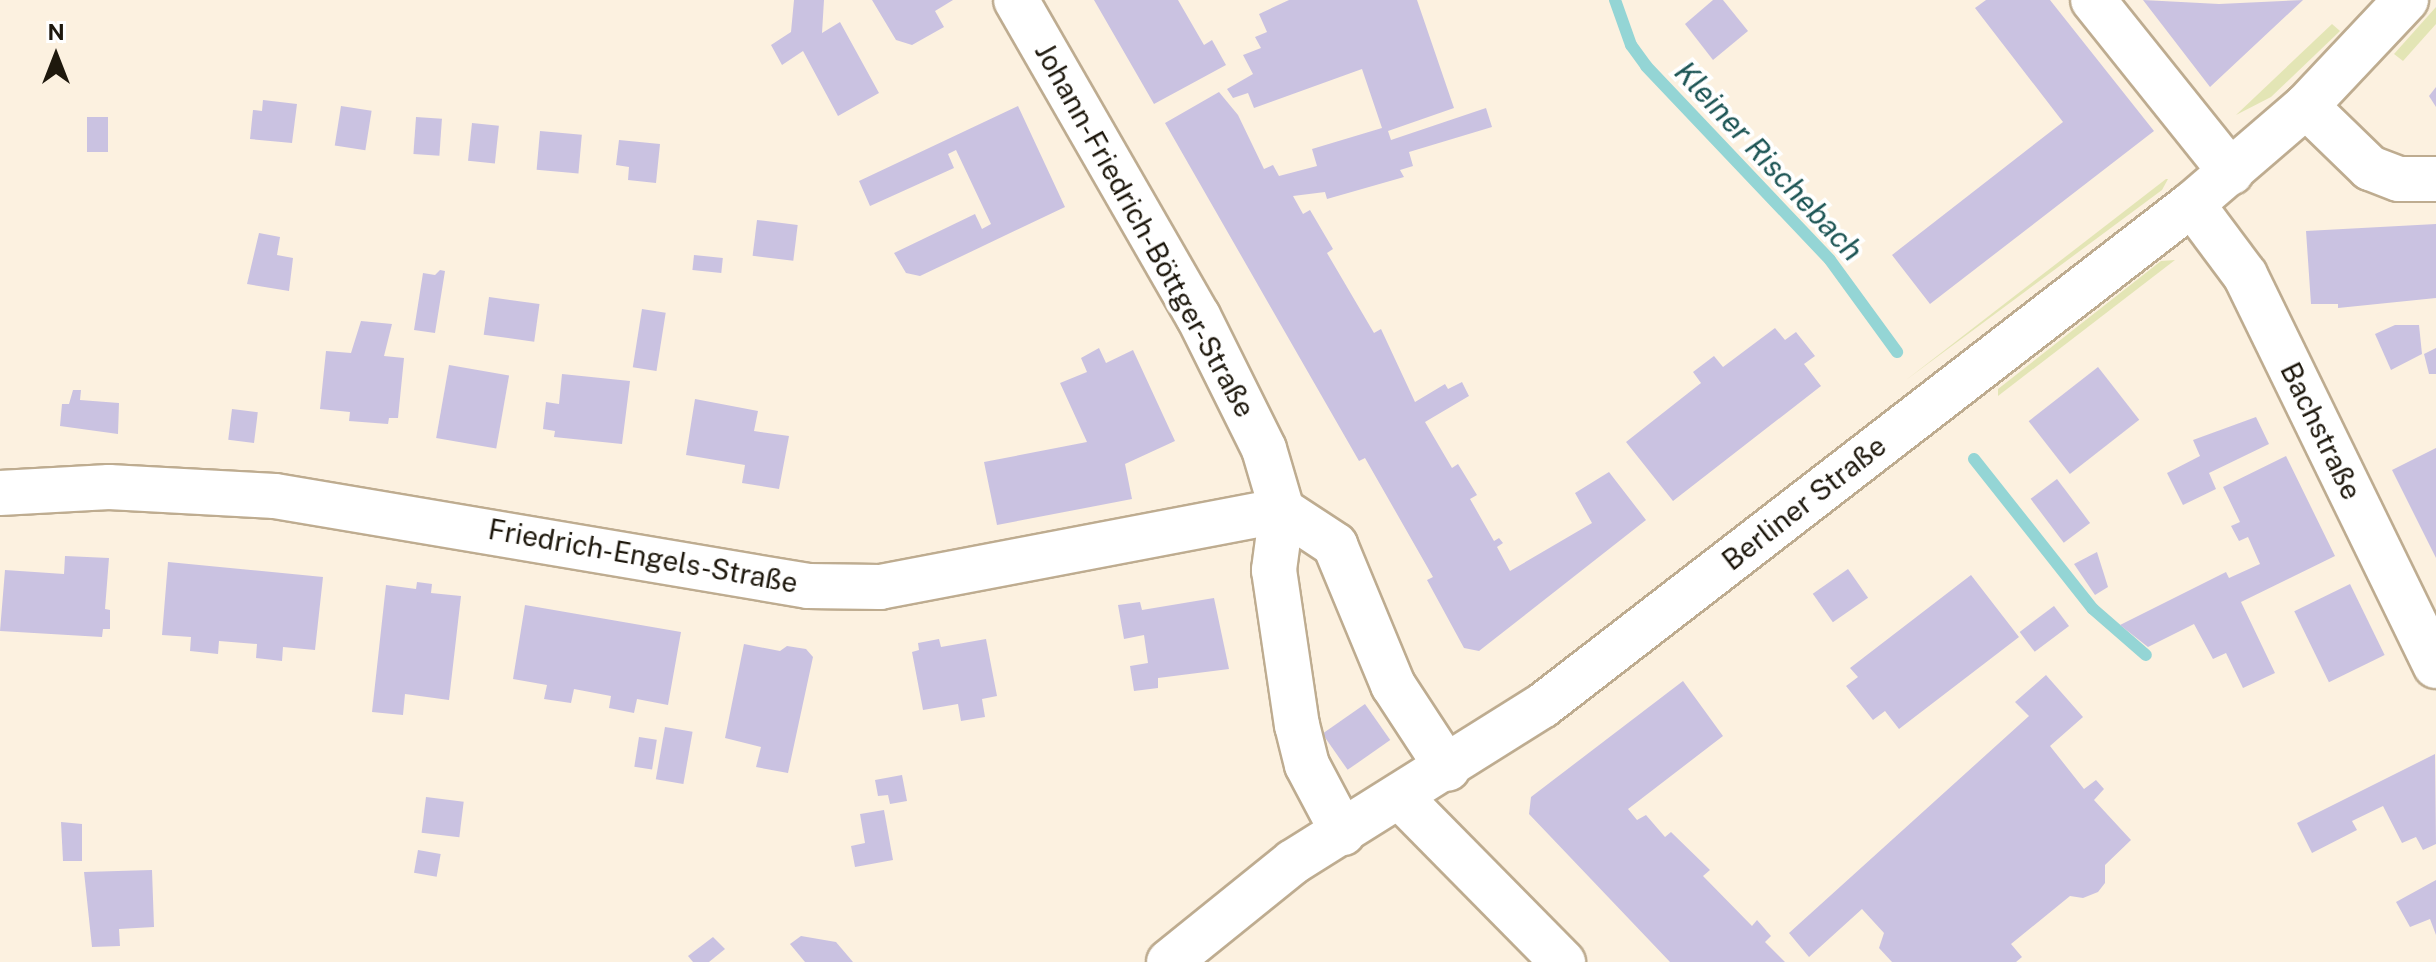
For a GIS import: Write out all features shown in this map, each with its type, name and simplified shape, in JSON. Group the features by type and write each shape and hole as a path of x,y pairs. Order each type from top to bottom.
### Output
{"street":[{"name":"Johann-Friedrich-Böttger-Straße","path":"1016,0 1239,389 1282,510 1274,570 1297,725 1307,765 1343,833"},
{"path":"2093,0 2231,172"},
{"name":"Berliner Straße","path":"1169,962 1293,862 1448,769 1542,706 2192,204 2306,106 2406,0"},
{"path":"2306,106 2370,168 2399,179 2436,179"},
{"name":"Bachstraße","path":"2192,204 2245,275 2436,666"},
{"name":"Friedrich-Engels-Straße","path":"0,493 48,486 275,496 808,586 851,586 926,578 1282,510"},
{"path":"1282,510 1335,545 1393,685 1448,769"},
{"path":"1401,798 1563,962"}],"green space":[{"path":"2436,7 2436,24 2403,61 2394,54"},
{"path":"2332,24 2340,31 2271,97 2236,115"},
{"path":"2166,179 2162,190 1906,380"},
{"path":"2175,260 1998,396 1998,389 2161,261"}],"building":[{"path":"794,0 824,0 822,33 840,22 879,93 838,116 803,51 782,65 771,45 791,32"},
{"path":"872,0 953,0 935,11 944,27 912,45 896,40"},
{"path":"1094,0 1178,0 1204,45 1212,40 1226,65 1154,104"},
{"path":"1289,0 1417,0 1454,108 1388,131 1391,140 1486,108 1492,127 1409,152 1413,166 1400,170 1404,177 1327,199 1325,192 1293,196 1303,214 1310,210 1333,249 1327,253 1374,333 1381,329 1415,402 1445,384 1448,389 1462,382 1469,396 1425,422 1452,468 1458,464 1477,495 1470,499 1494,541 1499,538 1503,543 1497,547 1510,571 1592,523 1575,493 1609,472 1646,520 1479,651 1464,648 1427,580 1433,577 1365,458 1359,461 1165,123 1219,92 1238,115 1264,169 1273,165 1279,176 1317,166 1312,149 1382,128 1362,69 1254,108 1248,93 1233,98 1227,89 1253,74 1243,55 1261,48 1255,37 1267,32 1259,14"},
{"path":"1713,0 1723,0 1748,31 1713,60 1685,24"},
{"path":"1986,0 2050,0 2154,131 1930,304 1892,255 2063,122 1975,8"},
{"path":"2143,0 2219,4 2303,0 2210,87"},
{"path":"2436,87 2436,107 2429,96"},
{"path":"263,100 297,104 292,143 250,139 253,110 262,111"},
{"path":"341,106 372,111 365,150 335,146"},
{"path":"1018,106 1065,207 920,276 906,273 894,253 975,214 982,229 991,224 956,150 948,154 954,168 870,206 859,181"},
{"path":"87,117 108,117 108,152 87,152"},
{"path":"416,117 442,119 439,156 413,154"},
{"path":"472,123 499,126 495,164 468,161"},
{"path":"540,131 582,135 578,174 537,170"},
{"path":"619,140 660,144 656,183 628,180 629,167 616,165"},
{"path":"757,220 798,225 793,261 753,256"},
{"path":"2436,224 2436,298 2338,308 2338,304 2311,304 2306,231"},
{"path":"259,233 280,237 277,255 293,258 289,291 247,284"},
{"path":"694,255 723,258 721,273 692,270"},
{"path":"440,270 445,271 435,333 414,330 423,273 435,275"},
{"path":"489,297 540,304 534,342 484,335"},
{"path":"642,309 666,313 656,371 633,367"},
{"path":"361,321 392,324 384,356 404,358 398,418 389,418 388,424 349,421 350,412 320,409 326,351 351,353"},
{"path":"2395,325 2419,325 2422,354 2391,370 2375,334"},
{"path":"1775,328 1785,340 1796,332 1815,356 1804,364 1821,386 1673,501 1626,442 1701,383 1693,372 1714,356 1723,367"},
{"path":"1099,348 1106,363 1133,350 1175,441 1125,464 1132,499 997,525 984,462 1087,442 1060,383 1087,372 1081,358"},
{"path":"2436,348 2436,374 2429,374 2424,354"},
{"path":"449,365 509,376 496,448 436,438"},
{"path":"2098,367 2139,420 2070,474 2029,421"},
{"path":"562,374 630,381 622,444 554,437 555,431 543,429 546,402 559,404"},
{"path":"73,390 81,390 80,400 119,403 118,434 60,426 62,404 69,404"},
{"path":"695,399 758,411 754,431 789,436 779,489 742,483 745,465 686,455"},
{"path":"232,409 258,412 254,443 228,440"},
{"path":"2256,417 2269,444 2209,473 2216,489 2183,505 2167,473 2200,456 2193,440"},
{"path":"2436,448 2436,558 2392,470"},
{"path":"2286,456 2335,556 2241,602 2275,673 2243,688 2226,653 2213,659 2194,624 2148,647 2120,625 2226,572 2229,578 2260,564 2248,537 2239,541 2231,526 2240,522 2223,487"},
{"path":"2057,479 2090,523 2064,543 2031,499"},
{"path":"2097,552 2108,587 2095,595 2074,564"},
{"path":"65,556 109,558 105,609 110,610 110,629 103,629 102,637 0,631 5,570 64,574"},
{"path":"168,562 323,577 315,650 283,647 282,661 256,658 257,644 219,641 218,654 190,651 191,637 162,635"},
{"path":"1848,569 1868,598 1833,622 1813,594"},
{"path":"1971,575 2019,637 1899,729 1885,711 1873,720 1846,686 1858,677 1850,668"},
{"path":"417,582 432,584 431,593 461,596 449,700 405,694 403,715 372,712 386,585 416,589"},
{"path":"2350,584 2385,655 2329,682 2294,611"},
{"path":"1214,598 1229,669 1158,678 1158,688 1134,691 1130,666 1148,663 1144,635 1124,639 1118,605 1140,602 1142,610"},
{"path":"525,605 681,632 668,705 637,699 634,713 609,708 611,696 574,689 571,703 544,699 547,685 513,679"},
{"path":"2054,606 2069,626 2035,652 2020,632"},
{"path":"939,639 941,647 986,639 997,696 982,699 985,717 961,721 958,704 923,710 912,652 919,650 918,643"},
{"path":"744,644 780,651 787,646 806,649 813,657 788,773 756,767 761,747 725,738"},
{"path":"2046,675 2083,717 2050,746 2084,789 2096,780 2104,789 2094,800 2131,840 2105,865 2105,883 2098,892 2083,898 2070,896 2011,944 2022,957 2016,962 1892,962 1879,948 1884,933 1862,909 1809,957 1789,933 2029,716 2015,702"},
{"path":"1683,681 1723,736 1628,809 1637,820 1646,815 1665,837 1671,832 1710,870 1703,876 1752,926 1757,920 1771,936 1765,942 1785,962 1670,962 1529,814 1531,797"},
{"path":"1365,704 1390,740 1348,770 1322,734"},
{"path":"665,727 693,732 683,784 656,779"},
{"path":"639,737 657,740 652,769 634,767"},
{"path":"2435,754 2436,844 2423,850 2416,837 2402,843 2383,806 2352,821 2357,830 2312,853 2297,823"},
{"path":"902,775 907,801 890,804 888,795 878,796 875,780"},
{"path":"426,797 464,802 459,837 422,833"},
{"path":"884,810 893,860 855,867 851,846 865,843 860,814"},
{"path":"61,822 82,824 82,861 63,861"},
{"path":"418,850 441,854 437,877 414,873"},
{"path":"152,870 154,927 119,929 120,946 92,947 84,872"},
{"path":"2436,880 2436,935 2430,919 2410,927 2396,902"},
{"path":"801,936 836,942 853,962 805,962 790,944"},
{"path":"713,937 725,949 709,962 693,962 688,956"}],"waterway":[{"name":"Kleiner Rischebach","path":"1615,0 1631,45 1646,66 1830,260 1897,352"},
{"name":"Kleiner Rischebach","path":"1974,459 2093,609 2146,655"}]}
